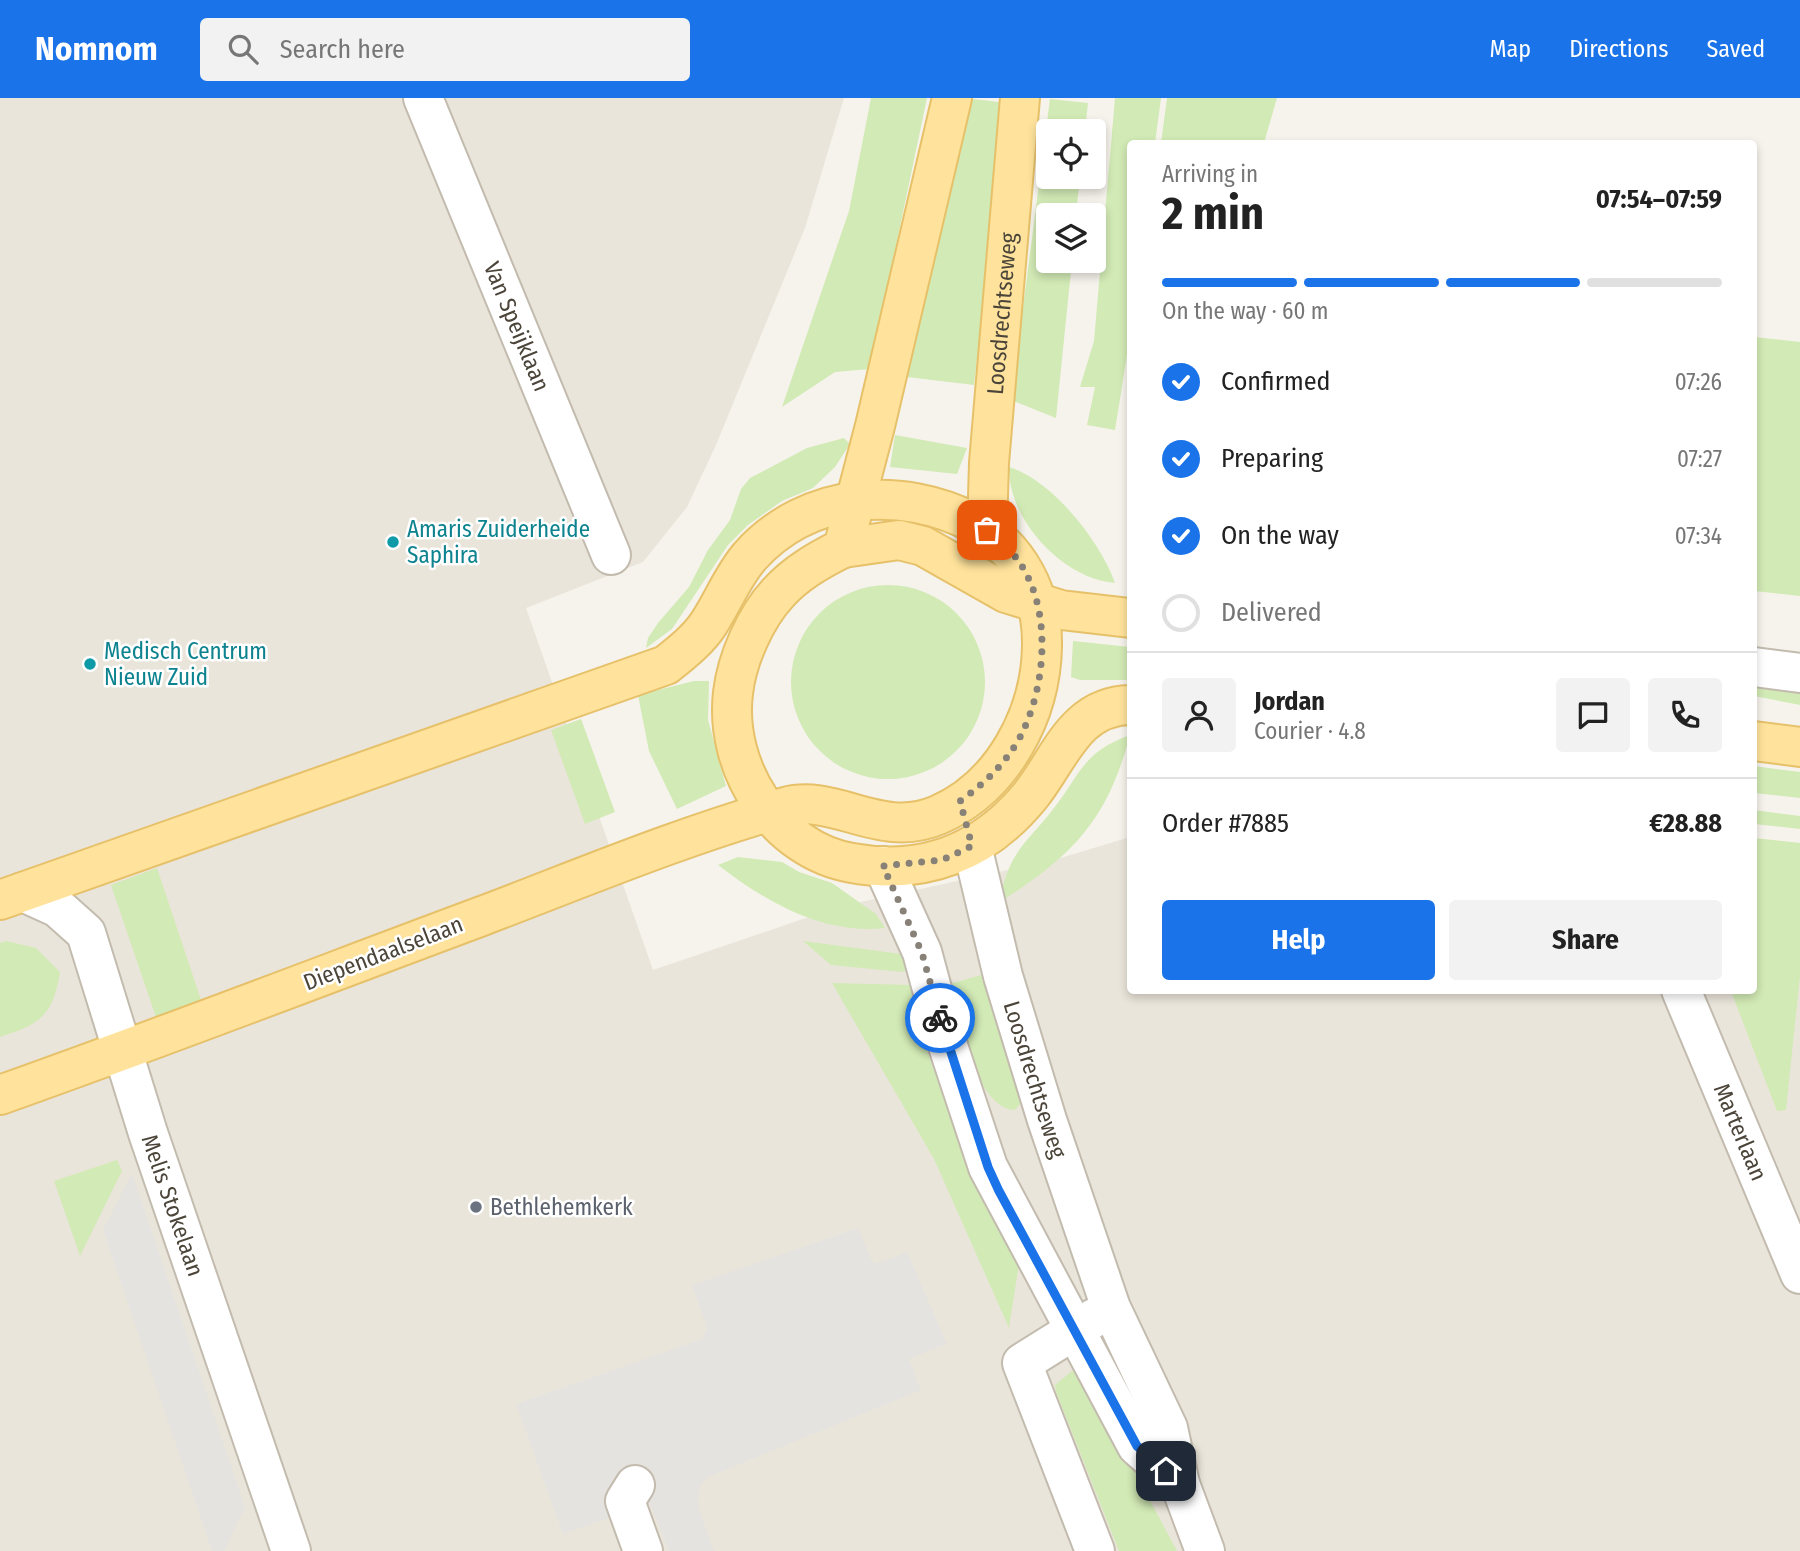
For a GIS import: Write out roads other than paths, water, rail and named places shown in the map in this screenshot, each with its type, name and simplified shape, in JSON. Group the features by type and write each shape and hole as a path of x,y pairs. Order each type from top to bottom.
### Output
{"main road":[{"path":"843,548 952,98"},
{"name":"Loosdrechtseweg","path":"987,530 989,463 1020,98"},
{"name":"Diependaalselaan","path":"0,1095 125,1051 643,854 767,813 806,804 825,806 870,820 917,822 940,814 999,768 1020,737 1039,681 1042,642 1028,577 1014,555 987,530 934,505 898,499 855,500 821,510 792,524 754,552 734,576 707,627 666,665 11,896"},
{"path":"1127,618 1071,612 988,585 951,560 923,546 899,540 843,548 801,572 778,592 752,632 733,693 734,731 743,767 767,813 793,837 827,857 883,866 942,860 972,846 1003,823 1031,795 1078,726 1099,711 1127,706"},
{"path":"1757,741 1800,747"},
{"path":"960,801 972,846"}],"street":[{"name":"Van Speijklaan","path":"423,98 611,555"},
{"path":"1757,667 1800,673"},
{"name":"Loosdrechtseweg","path":"972,846 1007,989 1047,1120 1111,1308 1168,1429 1180,1484 1205,1551"},
{"name":"Loosdrechtseweg","path":"883,866 922,953 945,1037 988,1167 1137,1446 1180,1484"},
{"name":"Melis Stokelaan","path":"11,896 58,908 86,933 125,1051 148,1133 291,1551"},
{"name":"Marterlaan","path":"1683,994 1800,1274"},
{"path":"1095,1551 1022,1363 1111,1308"},
{"path":"635,1485 625,1501 643,1551"}],"place":[{"name":"Amaris Zuiderheide Saphira","path":"393,542"},
{"name":"Medisch Centrum Nieuw Zuid","path":"90,664"},
{"name":"Bethlehemkerk","path":"476,1207"}]}
